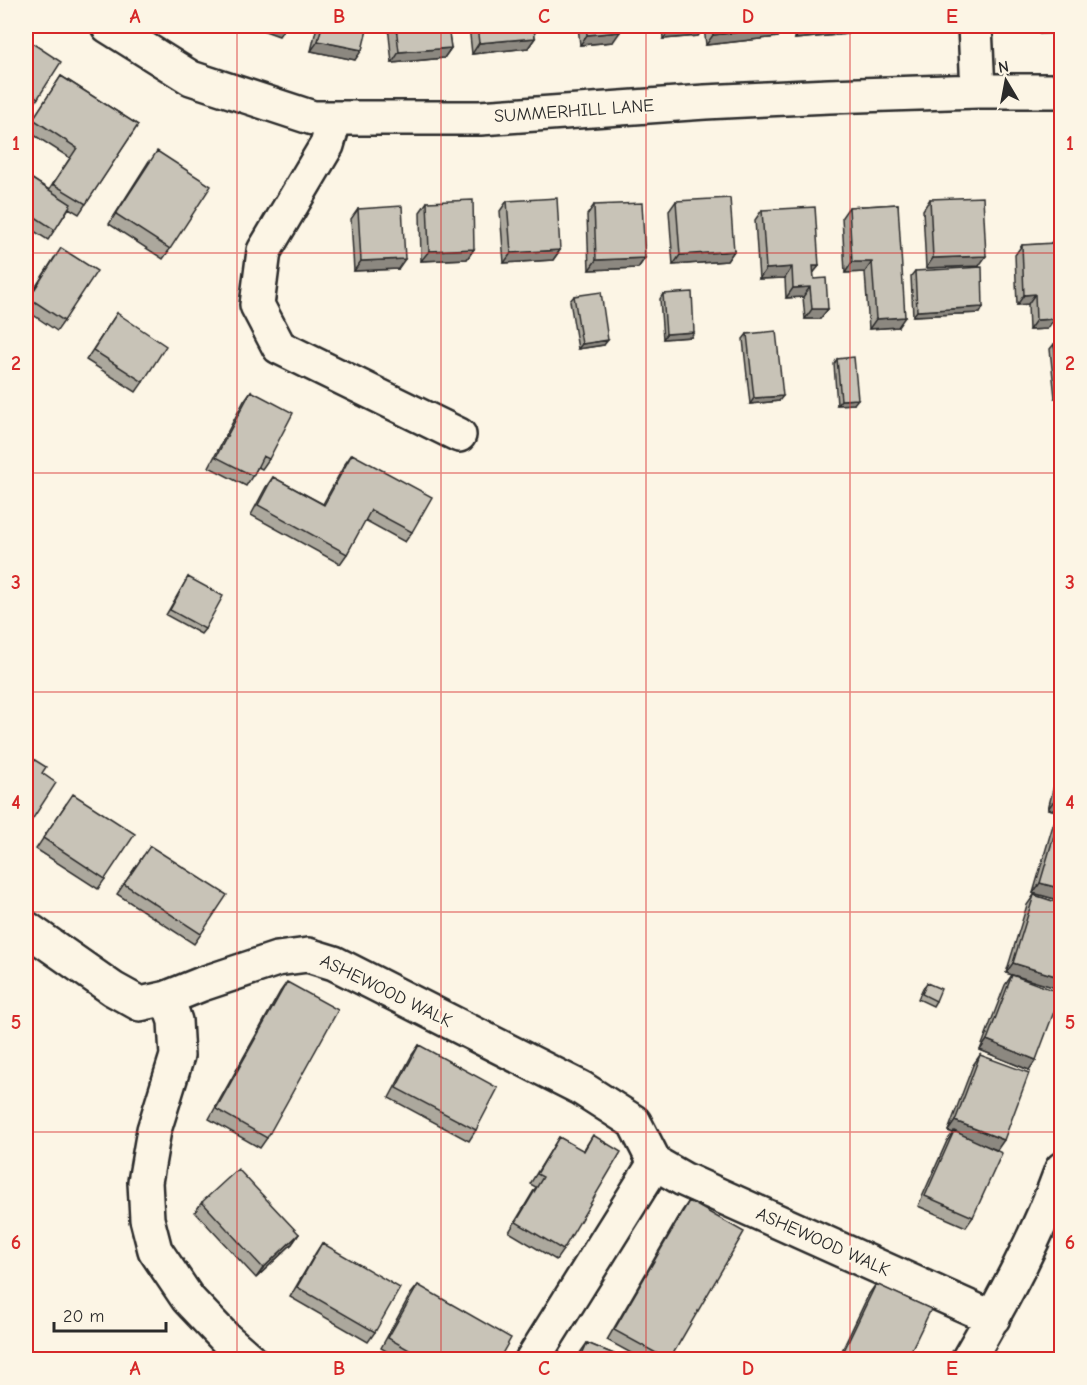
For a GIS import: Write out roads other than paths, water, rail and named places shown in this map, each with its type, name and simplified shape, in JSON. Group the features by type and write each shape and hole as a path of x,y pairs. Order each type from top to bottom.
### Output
{"street":[{"name":"SUMMERHILL LANE","path":"108,26 191,78 313,118 480,118 705,102 978,91 1062,91"},
{"path":"975,26 978,91"},
{"path":"335,118 327,145 264,251 257,306 279,346 459,435"},
{"name":"ASHEWOOD WALK","path":"26,928 114,989 140,1004 167,998 277,959 309,955 334,963 581,1088 634,1122 655,1163 683,1179 993,1318"},
{"path":"167,998 175,1021 177,1056 154,1130 145,1182 147,1219 155,1250 188,1299 226,1339 250,1359"},
{"path":"532,1359 655,1163"},
{"path":"968,1359 993,1318 1018,1269 1062,1169"}]}
